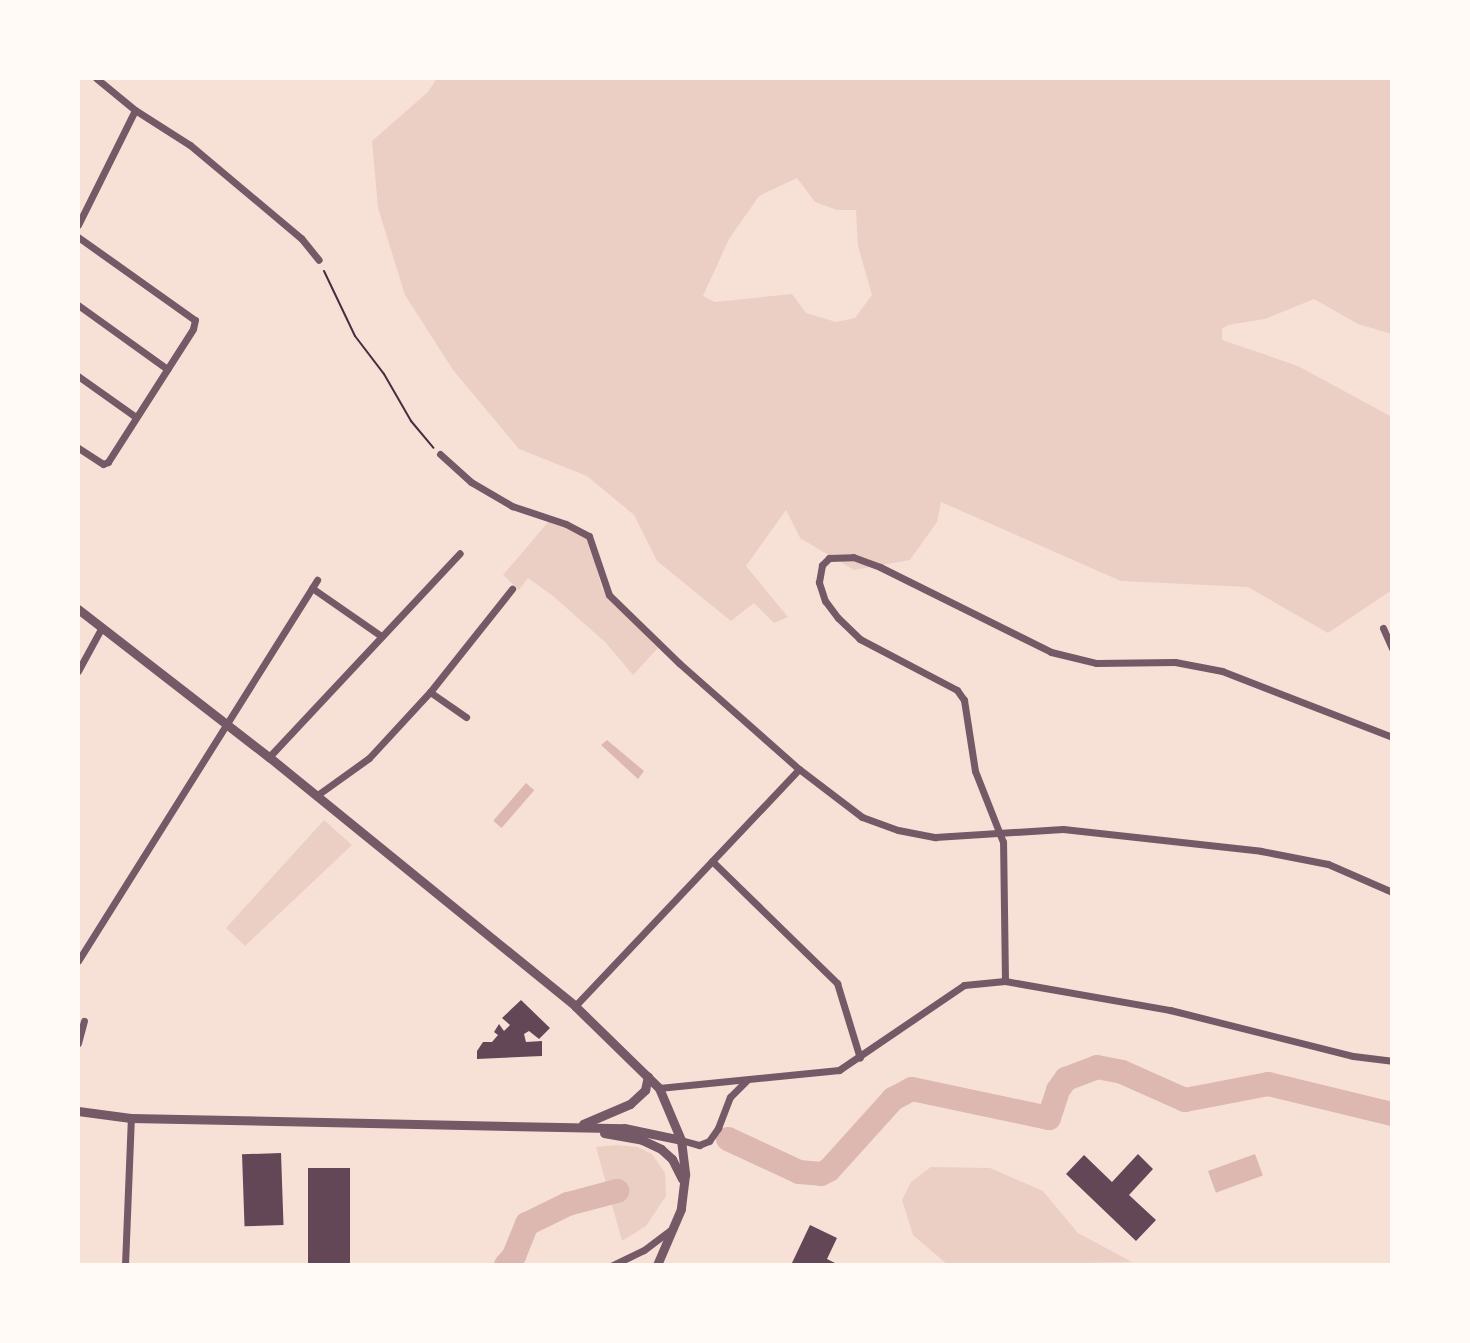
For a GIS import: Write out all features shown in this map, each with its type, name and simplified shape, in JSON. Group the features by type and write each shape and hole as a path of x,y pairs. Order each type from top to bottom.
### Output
{"street":[{"path":"96,78 135,110 190,145 301,238 319,260"},
{"path":"78,225 135,110"},
{"path":"78,237 195,320 108,462 98,462 78,448"},
{"path":"78,305 167,369"},
{"path":"78,376 136,417"},
{"path":"440,454 471,482 512,506 566,524 589,536 609,595 679,663 799,769 862,817 898,830 935,837 999,832 1093,831 1295,856 1328,864 1392,892"},
{"path":"269,757 460,553"},
{"path":"1005,981 1003,842 975,771 964,700 957,690 860,639 838,618 825,601 819,582 822,565 829,558 853,557 880,567 1051,652 1096,663 1175,662 1222,671 1392,737"},
{"path":"78,961 317,580"},
{"path":"312,588 381,636"},
{"path":"316,796 369,758 430,692 512,589"},
{"path":"78,609 269,757 575,1006 659,1088 681,1140 684,1186 673,1229 657,1265"},
{"path":"78,671 102,627"},
{"path":"1383,628 1392,648"},
{"path":"430,692 466,717"},
{"path":"575,1006 799,769"},
{"path":"712,861 837,983 860,1058"},
{"path":"659,1088 839,1070 964,985 1005,981 1170,1010 1353,1056 1392,1061"},
{"path":"78,1043 84,1021"},
{"path":"573,1129 630,1104 645,1090 648,1076"},
{"path":"78,1111 131,1118 624,1128 699,1145 709,1141 718,1128 730,1097 746,1081"},
{"path":"125,1265 131,1118"},
{"path":"573,1129 618,1134 661,1149 678,1168 684,1186"},
{"path":"613,1265 644,1250 673,1229"}],"path":[{"path":"319,260 355,336 384,374 411,421 440,454"}],"shaded area":[{"path":"437,78 1392,78 1392,334 1358,324 1314,299 1265,319 1228,325 1222,329 1222,340 1298,366 1392,417 1392,590 1328,633 1248,587 1121,581 941,502 937,522 910,560 854,570 800,538 786,510 746,566 788,617 774,623 754,603 731,621 657,561 634,515 587,476 519,449 453,370 405,295 378,208 372,141 428,92","holes":["797,178 815,202 837,210 856,210 858,246 872,295 855,318 836,322 806,313 792,294 715,302 703,296 729,239 759,196"]},
{"path":"549,521 588,536 602,589 658,648 633,675 605,642 553,596 528,578 519,590 503,575"},
{"path":"607,740 644,771 638,779 601,745"},
{"path":"526,783 534,790 501,828 493,821"},
{"path":"324,820 352,845 245,946 226,928"},
{"path":"596,1147 637,1147 652,1154 665,1173 666,1196 646,1226 622,1241"},
{"path":"1255,1154 1263,1176 1216,1193 1208,1171"},
{"path":"931,1167 990,1168 1043,1191 1078,1233 1132,1262 948,1265 913,1235 902,1200 911,1182"}],"building":[{"path":"521,1000 550,1028 539,1039 529,1031 524,1034 526,1042 542,1041 542,1056 477,1059 477,1051 483,1042 492,1042 498,1035 494,1032 499,1024 504,1031 510,1025 502,1018"},
{"path":"281,1153 284,1225 245,1226 242,1154"},
{"path":"1138,1154 1153,1169 1129,1195 1156,1220 1136,1241 1066,1174 1084,1155 1112,1182"},
{"path":"308,1168 350,1168 350,1265 308,1265"},
{"path":"810,1225 837,1238 827,1259 839,1265 791,1265"}],"waterway":[{"path":"728,1139 799,1172 821,1174 829,1170 893,1099 912,1089 1049,1118 1058,1090 1066,1079 1097,1067 1122,1072 1185,1100 1268,1084 1392,1114"},
{"path":"506,1265 514,1256 527,1224 568,1204 617,1191"}]}
